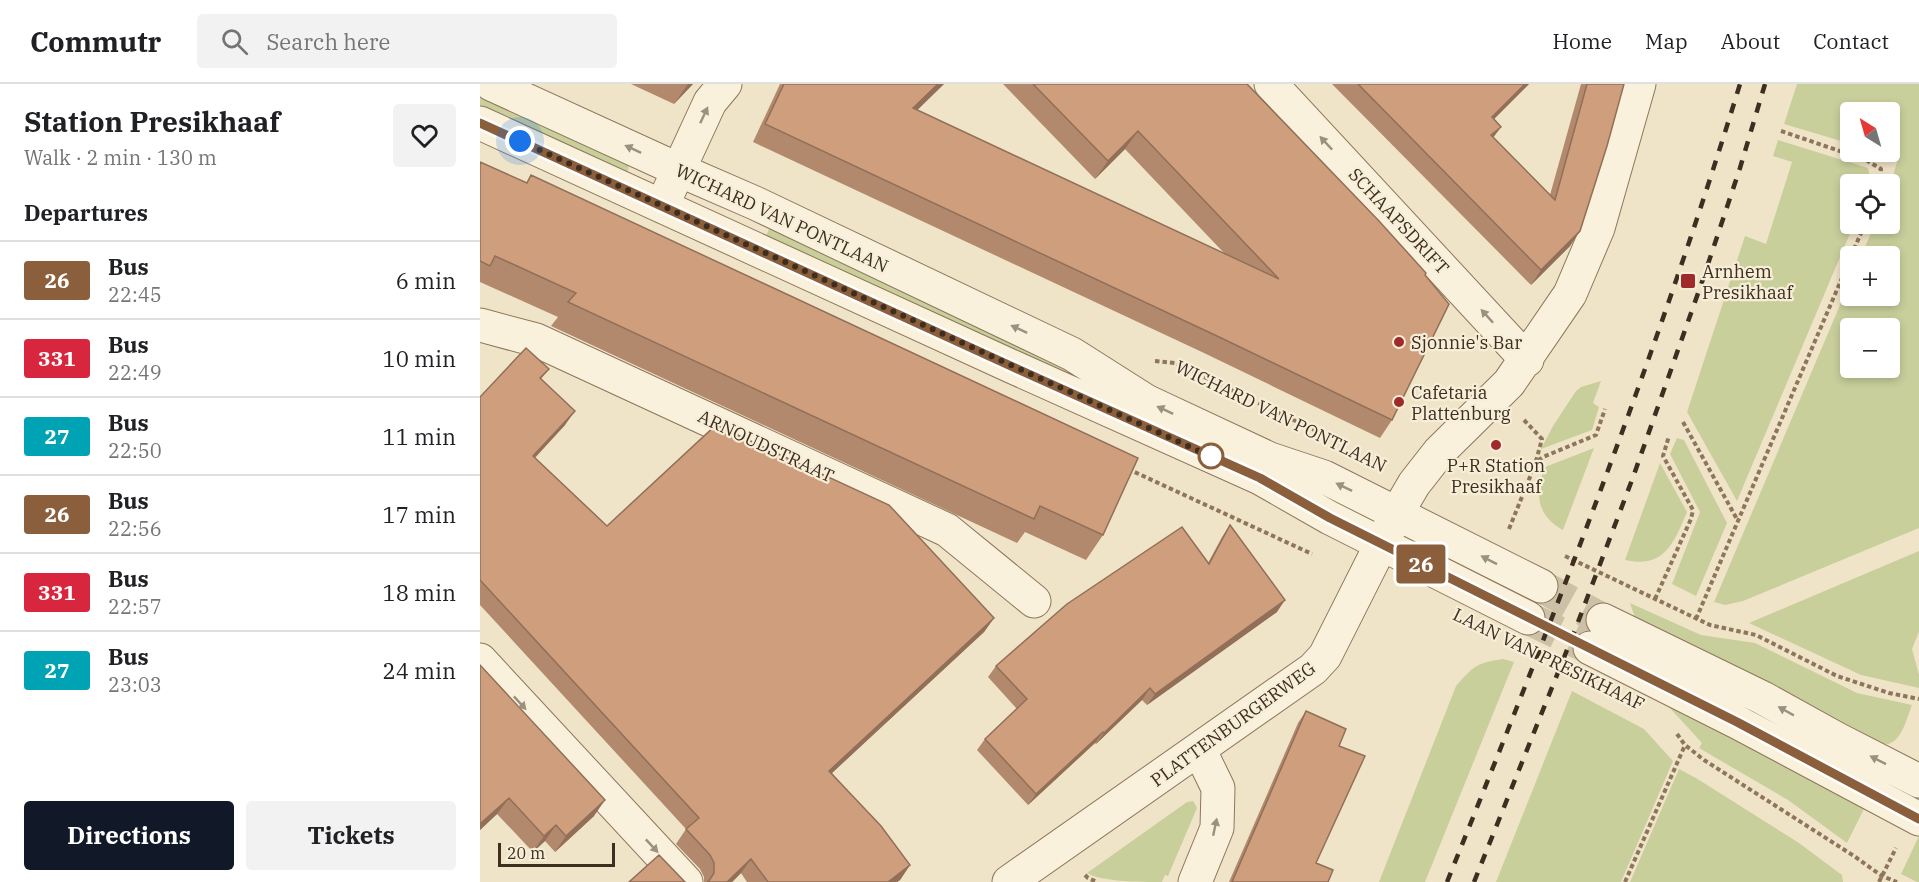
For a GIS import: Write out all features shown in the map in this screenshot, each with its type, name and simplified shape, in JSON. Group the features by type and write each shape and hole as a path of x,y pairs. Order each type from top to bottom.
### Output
{"street":[{"name":"WICHARD VAN PONTLAAN","path":"491,84 756,203 1072,354 1146,401 1270,459 1324,477 1397,513"},
{"path":"662,206 710,102 725,84"},
{"name":"SCHAAPSDRIFT","path":"1271,84 1527,360"},
{"name":"PLATTENBURGERWEG","path":"1009,882 1312,669 1325,656 1414,484 1439,452 1509,383 1527,360 1570,294 1598,228 1639,84"},
{"path":"480,123 1260,478 1330,518 1382,544"},
{"name":"ARNOUDSTRAAT","path":"480,325 536,340 947,530 1034,601"},
{"path":"1397,513 1541,586"},
{"name":"LAAN VAN PRESIKHAAF","path":"1382,544 1528,618"},
{"name":"LAAN VAN PRESIKHAAF","path":"1917,812 1737,722 1597,634 1763,698 1919,781"},
{"path":"480,660 686,882"},
{"path":"1195,882 1216,828 1218,788 1199,749"}],"path":[{"path":"1781,131 1866,160 1881,169 1881,174"},
{"path":"1696,618 1840,283"},
{"name":"WICHARD VAN PONTLAAN","path":"1152,361 1175,363 1330,438"},
{"path":"1498,394 1542,439 1536,462 1508,529 1519,534"},
{"path":"1536,462 1596,435 1605,409"},
{"path":"1683,422 1738,522"},
{"path":"1655,599 1693,510 1663,456 1669,436"},
{"path":"1561,554 1710,625 1756,634 1837,676 1889,693 1919,699"},
{"name":"LAAN VAN PRESIKHAAF","path":"1536,652 1557,662"},
{"path":"1674,731 1685,745 1704,760 1882,876 1897,882"},
{"path":"1625,882 1685,745"},
{"path":"1879,882 1882,876"}],"green space":[{"path":"1797,84 1919,84 1919,528 1743,601 1725,605 1714,602 1840,305 1900,306 1900,246 1865,246 1871,234 1900,234 1900,174 1893,174 1897,162 1900,162 1900,102 1840,102 1840,141 1784,124"},
{"path":"480,93 629,164 628,171 625,172 480,108"},
{"path":"1778,140 1840,159 1840,162 1849,162 1868,168 1869,174 1840,174 1840,234 1850,234 1845,246 1840,246 1840,257 1737,501 1687,412 1745,236 1766,244 1792,162 1773,156"},
{"path":"770,227 1083,373 1086,384 764,240"},
{"path":"1601,381 1593,403 1599,407 1592,430 1541,449 1576,391 1581,387"},
{"path":"1677,438 1684,440 1727,523 1696,596 1672,584 1700,512 1670,454"},
{"path":"1594,448 1563,530 1548,518 1540,503 1540,486 1545,467"},
{"path":"1660,463 1687,512 1666,551 1649,561 1625,560"},
{"path":"1919,551 1919,632 1912,649 1919,675 1919,688 1861,675 1749,623"},
{"path":"1630,603 1701,635 1755,643 1857,693 1912,705 1902,730 1899,736 1889,744 1856,734 1637,624"},
{"path":"1503,659 1514,662 1425,882 1379,882 1456,686 1476,666"},
{"path":"1572,691 1644,729 1673,761 1621,882 1496,882"},
{"path":"1670,701 1866,805 1847,843 1788,800 1699,748 1702,743 1668,706"},
{"path":"1679,769 1799,843 1842,875 1843,882 1630,882"},
{"path":"1193,801 1197,808 1168,876 1165,875 1162,882 1112,880 1087,873 1187,802"},
{"path":"1919,836 1919,882 1917,882 1901,874"}],"building":[{"path":"784,84 938,84 913,108 1279,279 1138,131 1108,161 1033,84 1247,84 1379,221 1426,273 1425,275 1449,304 1392,420 765,124"},
{"path":"1358,84 1525,84 1492,117 1501,127 1491,135 1555,200 1587,84 1624,84 1580,231 1541,270"},
{"path":"480,162 527,183 531,175 1138,458 1103,535 1040,506 1034,519 568,302 576,293 495,256 490,266 480,261"},
{"path":"526,348 549,369 540,378 575,411 533,456 607,526 716,425 889,505 994,618 829,771 881,826 910,865 888,882 768,882 751,859 727,882 707,882 714,873 714,863 710,855 686,829 699,818 480,580 480,397"},
{"path":"1230,525 1285,600 1155,694 1150,688 1036,794 985,739 1027,699 996,666 1067,604 1182,527 1209,564"},
{"path":"480,665 605,800 566,836 556,825 544,836 509,798 480,824"},
{"path":"1306,711 1346,729 1339,746 1365,756 1316,863 1333,870 1328,882 1232,882"},
{"path":"659,855 685,882 629,882"}],"tunnel":[{"path":"1541,586 1603,620"},
{"path":"1528,618 1590,648"}],"railway":[{"path":"1447,882 1526,684 1639,386 1740,84"},
{"path":"1474,882 1575,630 1632,480 1702,282 1765,84"}],"bus line":[{"name":"26","path":"480,123 1260,478 1330,518 1737,722 1919,819"}],"place":[{"name":"Arnhem Presikhaaf","path":"1688,281"},
{"name":"Sjonnie's Bar","path":"1399,342"},
{"name":"Cafetaria Plattenburg","path":"1399,402"},
{"name":"P+R Station Presikhaaf","path":"1496,445"}],"route":[{"path":"520,141 1219,460 1211,456"}]}
